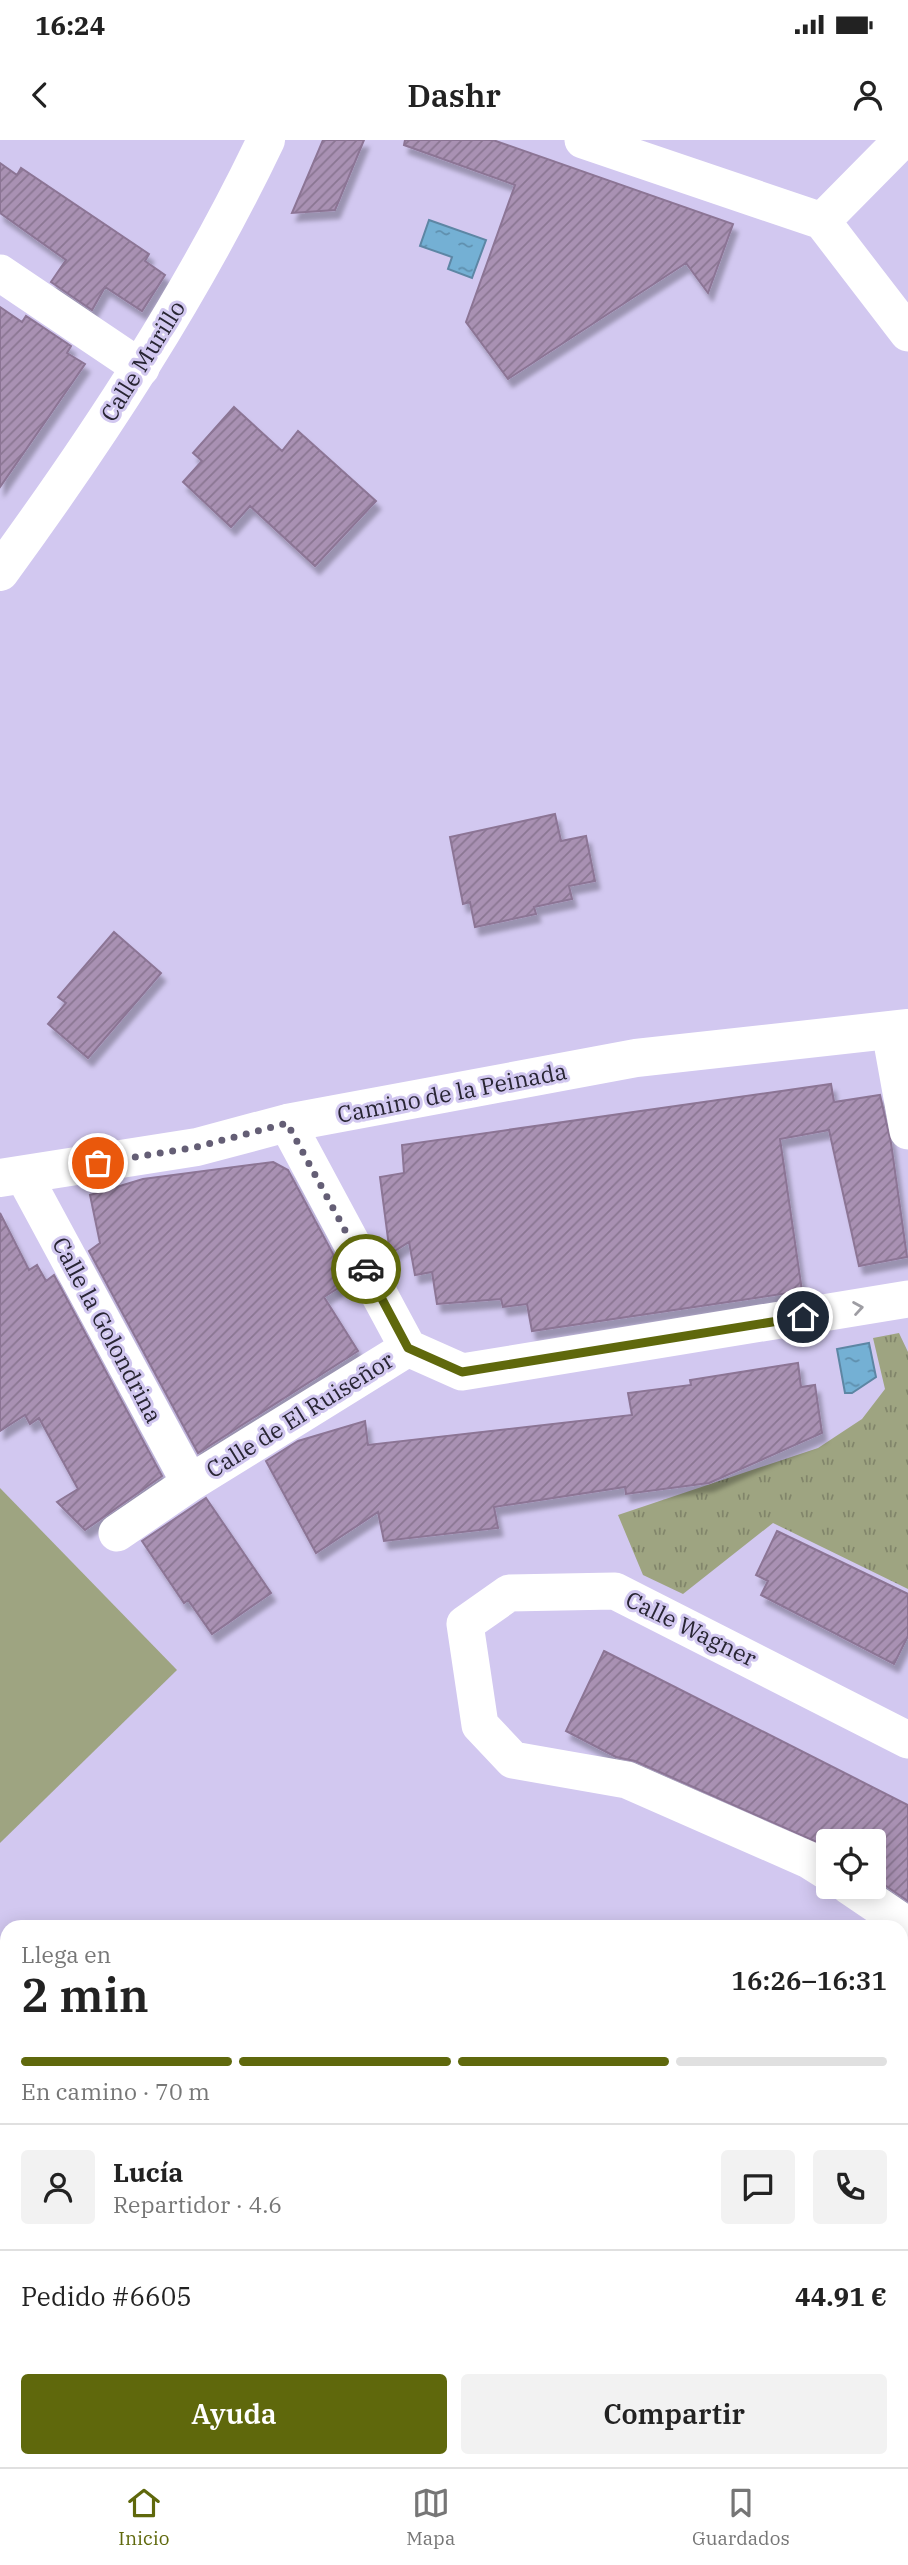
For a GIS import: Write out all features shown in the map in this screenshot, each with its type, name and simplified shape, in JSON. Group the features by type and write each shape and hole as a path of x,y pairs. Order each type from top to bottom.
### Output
{"street":[{"name":"Calle Murillo","path":"0,572 141,368 224,228 267,140"},
{"path":"583,140 822,221 908,333"},
{"path":"822,221 902,140"},
{"path":"0,273 141,368"},
{"path":"899,1030 908,1131"},
{"name":"Camino de la Peinada","path":"12,1177 197,1147 287,1123 636,1058 899,1030"},
{"path":"287,1123 408,1348"},
{"name":"Calle la Golondrina","path":"12,1177 190,1483"},
{"name":"Calle de El Ruiseñor","path":"117,1533 190,1483 408,1348 462,1372 908,1299"},
{"name":"Calle Wagner","path":"816,1864 626,1780 513,1760 480,1725 465,1624 509,1593 615,1591 908,1740"},
{"path":"868,1899 899,1920"}],"green space":[{"path":"899,1333 908,1352 908,1589 773,1523 683,1594 643,1575 618,1515 818,1448 862,1419 885,1389 873,1338"},
{"path":"0,1488 177,1670 0,1843"}],"water":[{"path":"429,220 486,240 472,278 448,269 452,257 420,246"},
{"path":"869,1343 876,1377 852,1393 845,1393 837,1349"}],"building":[{"path":"323,140 364,140 335,210 292,213"},
{"path":"405,140 493,140 733,224 708,293 686,263 508,379 466,322 515,185 404,145"},
{"path":"0,163 17,175 21,168 149,254 145,261 165,275 142,311 105,287 92,310 51,282 66,260 0,213"},
{"path":"0,307 22,322 26,316 71,346 67,353 85,364 0,487"},
{"path":"234,407 282,451 298,431 376,501 315,566 250,506 231,527 183,482 202,461 193,453"},
{"path":"555,814 561,841 586,836 595,881 569,886 572,899 534,907 536,914 475,927 470,902 463,904 450,837"},
{"path":"114,932 161,973 88,1058 48,1024 66,1003 58,997"},
{"path":"831,1084 834,1102 880,1095 891,1143 907,1257 859,1266 829,1130 780,1139 802,1291 532,1331 527,1304 503,1307 501,1299 437,1304 432,1272 415,1275 409,1242 390,1254 380,1177 404,1173 402,1145"},
{"path":"273,1162 288,1170 348,1282 324,1297 358,1351 198,1453 89,1251 100,1243 90,1195 143,1179"},
{"path":"0,1213 29,1270 37,1265 46,1281 54,1275 162,1476 85,1530 57,1502 78,1489 39,1418 30,1424 25,1415 0,1431"},
{"path":"798,1363 801,1387 815,1385 822,1433 709,1483 626,1494 625,1487 494,1507 498,1528 384,1541 378,1512 316,1553 266,1461 298,1441 365,1421 368,1445 632,1415 628,1393 691,1385 690,1380"},
{"path":"206,1498 271,1593 212,1634 188,1600 184,1603 142,1541"},
{"path":"777,1531 908,1594 908,1636 894,1664 761,1595 768,1581 756,1575"},
{"path":"604,1651 908,1805 908,1901 886,1886 886,1829 816,1829 816,1842 635,1761 616,1757 566,1731"}],"way so far":[{"path":"98,1163 197,1147 287,1123 366,1269"}],"route":[{"path":"366,1269 408,1348 462,1372 803,1317"}]}
